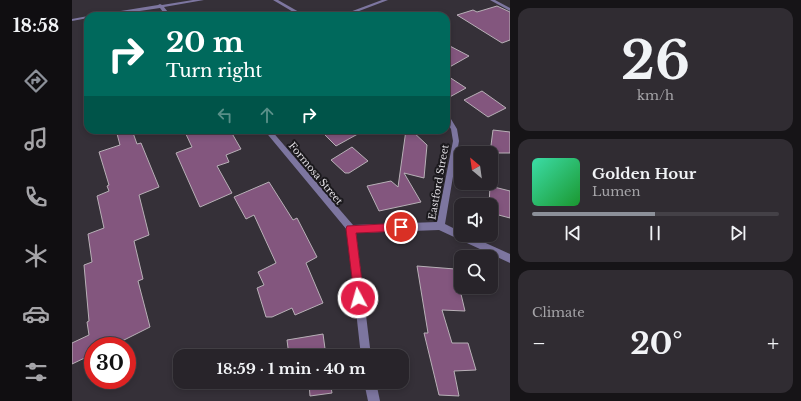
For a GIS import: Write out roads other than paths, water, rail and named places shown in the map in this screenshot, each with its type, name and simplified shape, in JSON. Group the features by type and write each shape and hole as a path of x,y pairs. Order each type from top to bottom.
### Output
{"street":[{"path":"119,12 202,0"},
{"path":"275,0 297,12"},
{"path":"352,12 383,0"},
{"path":"492,0 510,10"},
{"path":"160,5 166,12"},
{"path":"72,20 84,18"},
{"name":"Eastford Street","path":"450,122 454,129 456,141 440,226 510,259"},
{"name":"Formosa Street","path":"270,134 351,229"},
{"path":"365,349 351,229 440,226"},
{"path":"371,389 374,401"}]}
